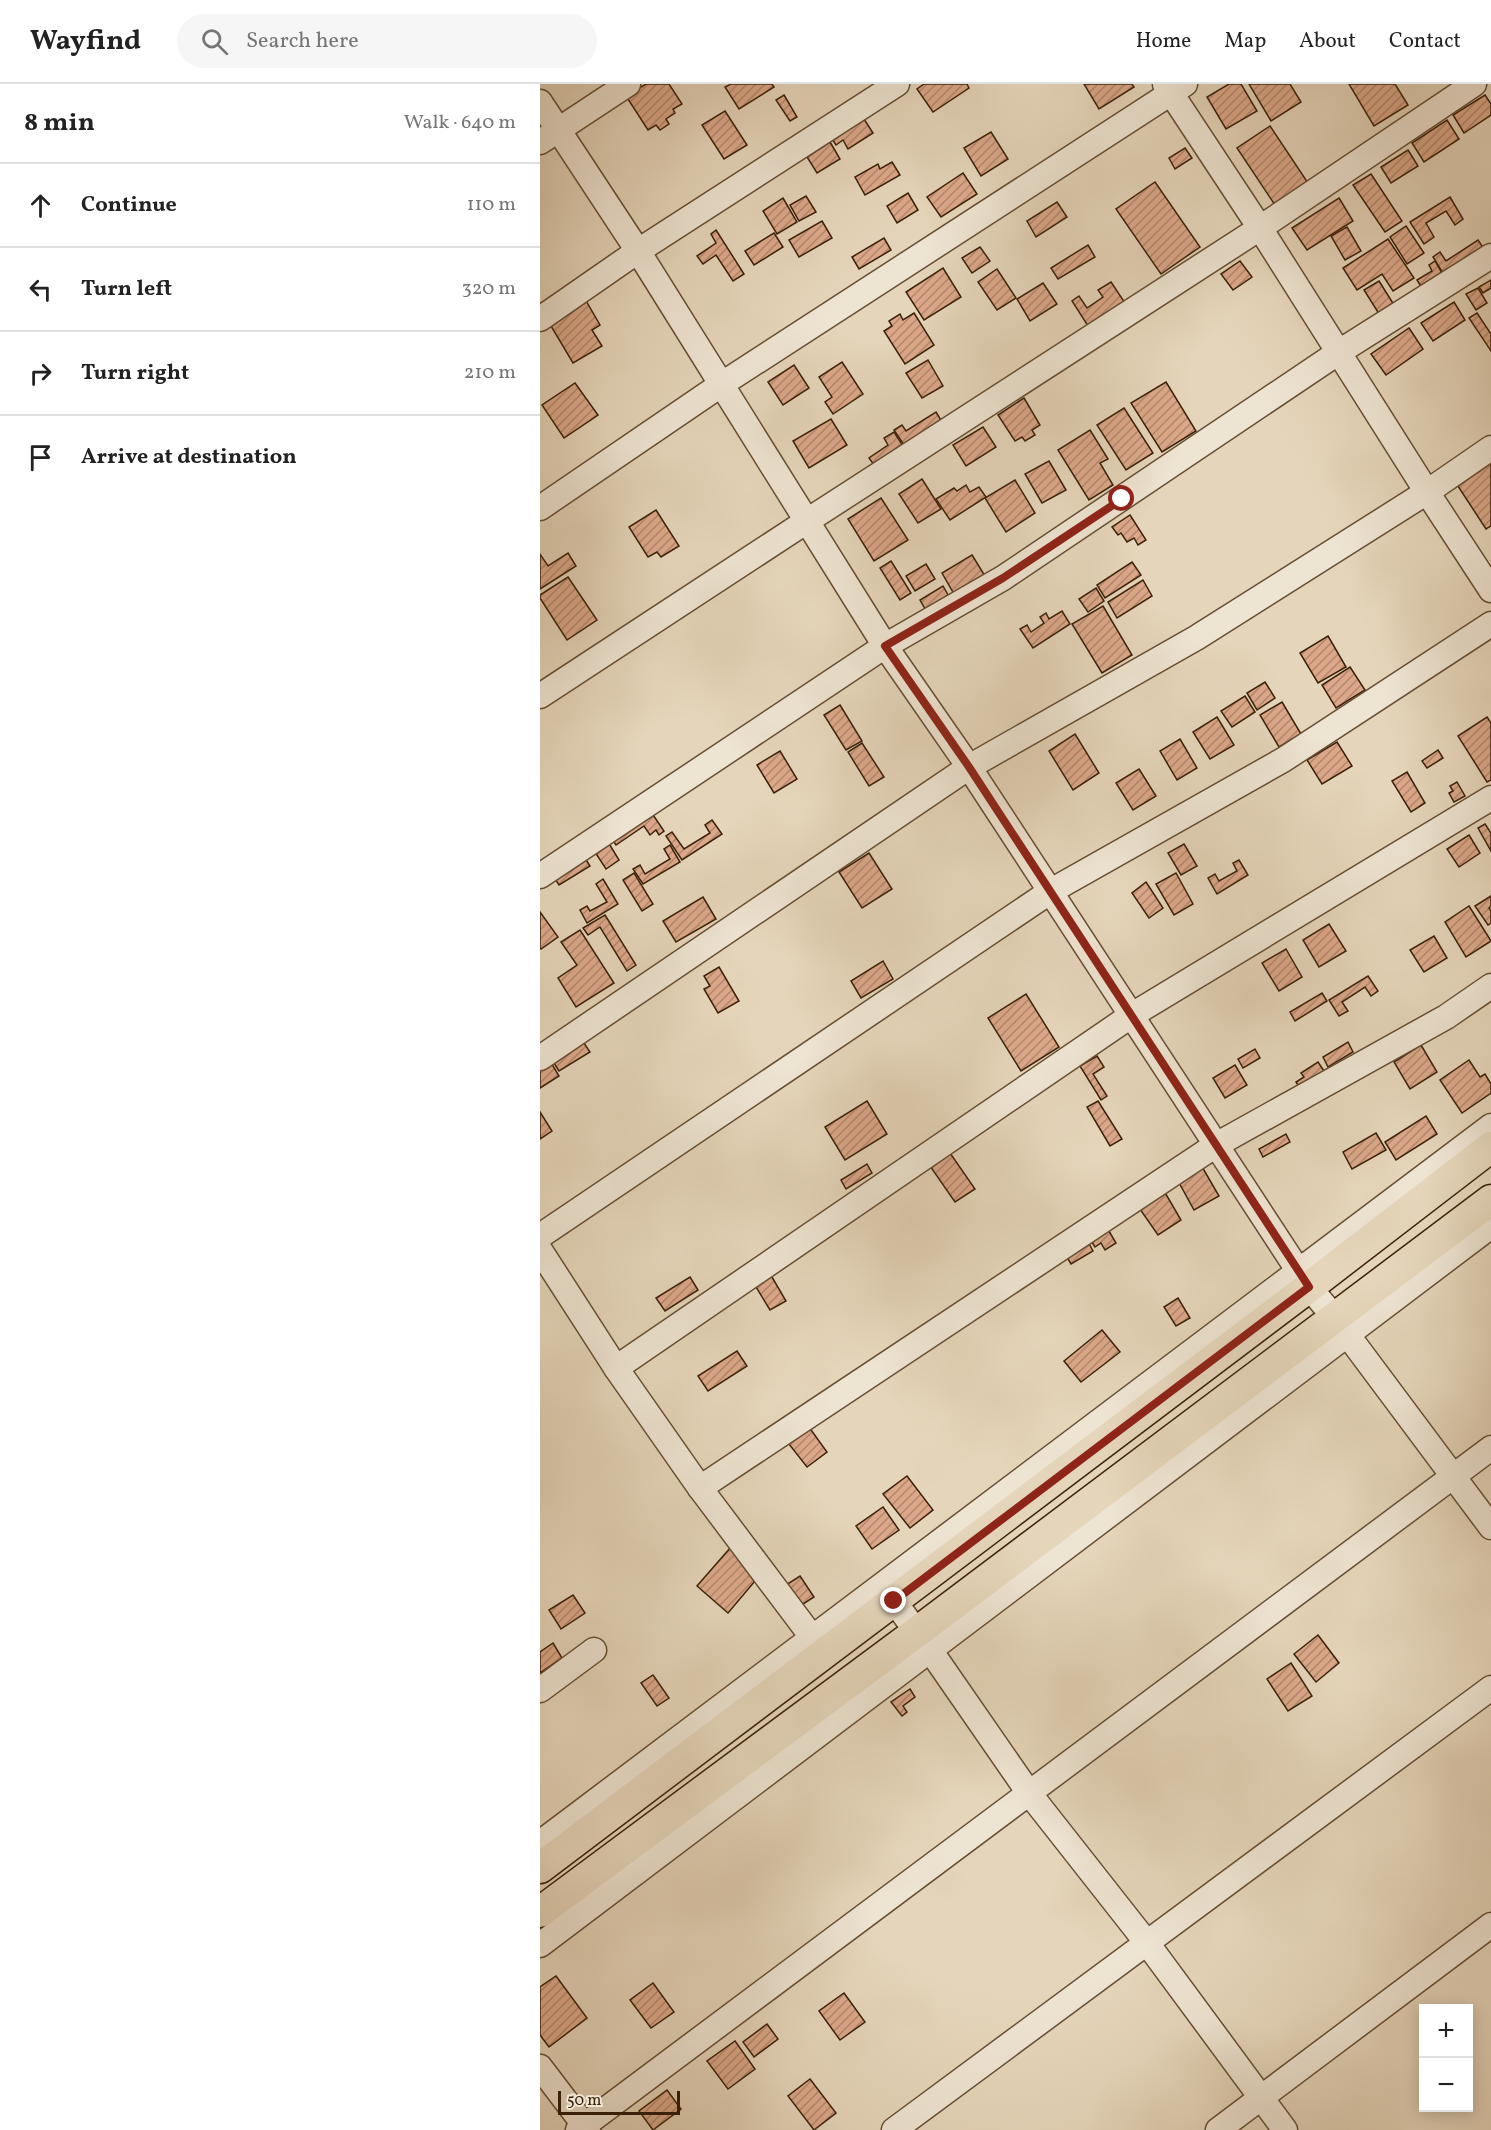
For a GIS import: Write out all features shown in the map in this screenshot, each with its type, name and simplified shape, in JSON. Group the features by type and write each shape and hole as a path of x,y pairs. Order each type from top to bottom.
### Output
{"main road":[{"path":"540,1868 819,1646 894,1601 1304,1279 1491,1147"},
{"path":"540,1912 924,1641 1341,1326 1491,1200"}],"street":[{"path":"549,136 628,84"},
{"path":"540,319 638,251 897,84"},
{"path":"540,696 807,520 1260,228 1474,84"},
{"path":"540,508 722,384 1174,87 1260,228 1491,590"},
{"path":"540,102 549,136 638,251 885,646 969,767 1304,1279 1491,1527"},
{"path":"540,876 885,646 1003,578 1339,352 1491,256"},
{"path":"540,1058 969,767 1196,638 1427,492 1491,448"},
{"path":"540,1236 1051,891 1283,760 1491,624"},
{"path":"616,1368 1132,1016 1491,798"},
{"path":"700,1488 1216,1145 1446,1017 1491,986"},
{"path":"540,1844 819,1646 1304,1279 1491,1126"},
{"path":"1341,1326 1491,1226"},
{"path":"540,1250 616,1368 700,1488 819,1646"},
{"path":"540,2067 583,2128 1491,1448"},
{"path":"894,1601 1029,1793 1147,1943 1285,2130"},
{"path":"540,1945 924,1641"},
{"path":"540,1690 594,1650"},
{"path":"894,2130 1491,1688"},
{"path":"1218,2130 1491,1925"}],"building":[{"path":"646,84 669,84 682,104 673,109 675,113 666,119 669,124 660,130 656,125 648,130 626,96"},
{"path":"731,84 772,84 774,87 739,109 725,87"},
{"path":"924,84 967,84 969,88 933,112 917,89"},
{"path":"1084,84 1132,84 1134,87 1099,109"},
{"path":"1229,84 1241,84 1257,111 1226,129 1207,97"},
{"path":"1249,84 1290,84 1301,102 1271,121"},
{"path":"1349,84 1395,84 1408,105 1374,126"},
{"path":"784,95 797,117 790,121 776,100"},
{"path":"1485,95 1491,104 1491,115 1464,133 1453,115"},
{"path":"725,111 747,145 724,159 702,125"},
{"path":"864,119 873,133 848,149 843,140 836,145 832,139"},
{"path":"1447,120 1459,139 1424,162 1412,143"},
{"path":"1270,126 1308,183 1275,205 1237,148"},
{"path":"991,132 1008,159 981,176 964,148"},
{"path":"830,142 840,159 817,173 807,157"},
{"path":"1185,148 1192,158 1175,169 1169,158"},
{"path":"1408,150 1418,166 1391,183 1381,167"},
{"path":"892,162 900,175 865,195 855,177 878,164 880,169"},
{"path":"963,173 977,194 941,217 927,197"},
{"path":"1371,174 1402,221 1385,232 1353,185"},
{"path":"1155,182 1200,247 1161,274 1116,209"},
{"path":"908,193 918,210 897,223 887,206"},
{"path":"806,196 816,212 799,221 790,205"},
{"path":"1450,197 1463,219 1455,225 1446,211 1426,223 1434,237 1424,244 1410,222"},
{"path":"783,198 797,222 777,234 763,211"},
{"path":"1339,198 1353,221 1307,250 1292,228"},
{"path":"1057,202 1067,217 1036,237 1027,221"},
{"path":"822,221 832,238 799,257 789,240"},
{"path":"1406,226 1424,253 1407,264 1390,237"},
{"path":"1347,227 1361,251 1345,260 1331,236"},
{"path":"716,230 744,274 733,281 716,255 703,264 697,256 716,243 711,234"},
{"path":"774,233 783,247 754,265 745,251"},
{"path":"884,238 891,250 859,269 852,257"},
{"path":"1388,239 1414,278 1393,291 1382,274 1357,290 1343,268"},
{"path":"1478,240 1484,249 1444,275 1433,257 1440,252 1446,261"},
{"path":"1088,245 1095,257 1058,279 1051,268"},
{"path":"980,247 990,261 972,273 962,258"},
{"path":"1240,261 1252,277 1233,290 1221,274"},
{"path":"1435,261 1443,275 1422,288 1417,280 1432,271 1429,265"},
{"path":"943,268 961,297 924,320 906,292"},
{"path":"997,269 1016,298 997,310 978,282"},
{"path":"1491,280 1491,288 1483,293 1479,287"},
{"path":"1379,281 1396,308 1381,317 1364,290"},
{"path":"1111,282 1125,303 1088,326 1072,301 1079,296 1087,308 1103,297 1098,290"},
{"path":"1043,283 1057,304 1030,321 1017,299"},
{"path":"1478,288 1487,303 1476,310 1466,294"},
{"path":"585,299 600,325 592,330 602,346 573,363 548,321"},
{"path":"1454,302 1465,320 1433,341 1421,323"},
{"path":"914,313 934,345 905,364 884,331 892,326 889,321 900,314 903,320"},
{"path":"1477,313 1491,334 1491,351 1469,318"},
{"path":"1409,328 1423,349 1386,375 1371,354"},
{"path":"928,360 943,386 922,398 906,373"},
{"path":"842,362 863,394 833,414 825,402 832,397 819,377"},
{"path":"794,365 809,388 783,405 768,382"},
{"path":"1166,382 1196,431 1162,452 1131,403"},
{"path":"575,383 598,415 564,438 542,405"},
{"path":"1024,398 1040,425 1032,430 1035,435 1025,441 1022,437 1015,441 998,415"},
{"path":"1124,408 1153,453 1126,470 1097,425"},
{"path":"936,412 942,422 904,445 894,430 902,425 906,431"},
{"path":"831,419 847,445 809,468 793,441"},
{"path":"983,427 996,447 966,466 953,445"},
{"path":"1090,430 1108,459 1100,463 1113,485 1089,500 1058,450"},
{"path":"894,432 903,446 874,465 869,458 888,445 884,438"},
{"path":"1491,457 1491,526 1486,529 1454,480"},
{"path":"1049,461 1066,490 1042,503 1025,474"},
{"path":"922,479 941,509 918,523 899,494"},
{"path":"1015,480 1035,513 1006,532 985,498"},
{"path":"966,485 970,492 979,487 986,497 950,520 936,499 954,488 957,491"},
{"path":"881,498 908,540 874,561 848,519"},
{"path":"656,510 679,546 661,557 657,552 648,557 629,527"},
{"path":"1130,515 1146,540 1138,545 1134,538 1127,542 1121,533 1118,535 1112,527"},
{"path":"568,553 576,566 540,589 540,554 548,566"},
{"path":"972,555 985,576 954,594 942,573"},
{"path":"891,561 911,593 900,600 880,568"},
{"path":"1132,562 1141,575 1105,598 1097,585"},
{"path":"926,564 935,579 915,591 906,576"},
{"path":"568,577 597,620 567,640 540,595"},
{"path":"1143,580 1152,596 1117,618 1108,602"},
{"path":"943,586 951,600 928,614 920,600"},
{"path":"1096,588 1104,601 1088,612 1079,599"},
{"path":"1103,606 1132,655 1102,673 1072,624"},
{"path":"1062,611 1070,624 1033,648 1020,629 1027,625 1031,632 1044,623 1040,617 1046,613 1049,619"},
{"path":"1328,636 1346,667 1318,683 1300,653"},
{"path":"1350,667 1365,690 1336,708 1322,685"},
{"path":"1265,682 1275,698 1257,710 1247,693"},
{"path":"1245,696 1255,712 1232,727 1221,711"},
{"path":"1282,702 1301,734 1279,747 1260,715"},
{"path":"840,705 862,741 846,750 824,715"},
{"path":"1217,717 1234,745 1210,759 1193,732"},
{"path":"1487,717 1491,723 1491,780 1487,782 1458,736"},
{"path":"1075,734 1099,773 1073,790 1049,751"},
{"path":"1180,739 1197,768 1177,780 1160,751"},
{"path":"1337,742 1352,766 1322,784 1307,760"},
{"path":"862,743 884,777 869,786 848,752"},
{"path":"1438,750 1443,758 1427,768 1422,761"},
{"path":"780,751 797,779 774,793 757,765"},
{"path":"1139,769 1156,796 1133,810 1116,783"},
{"path":"1407,772 1425,803 1411,812 1392,781"},
{"path":"1457,782 1465,796 1454,802 1449,793 1453,791 1450,786"},
{"path":"649,809 664,831 659,835 656,830 650,835 644,826 616,845 610,836"},
{"path":"712,820 722,834 682,860 666,836 672,832 684,849 710,833 705,825"},
{"path":"1485,824 1491,833 1491,851 1478,828"},
{"path":"1469,835 1480,853 1459,867 1447,849"},
{"path":"605,837 619,860 606,869 591,846"},
{"path":"1184,844 1197,866 1181,875 1168,853"},
{"path":"670,845 680,862 643,884 633,869 640,865 645,874 670,859 664,849"},
{"path":"869,853 892,889 862,908 839,872"},
{"path":"583,855 590,866 559,885 552,874"},
{"path":"1239,860 1248,875 1217,894 1208,878 1215,874 1219,881 1237,871 1233,863"},
{"path":"634,873 653,904 642,911 623,880"},
{"path":"1176,873 1193,904 1174,915 1156,884"},
{"path":"603,879 618,904 587,923 580,910 587,906 590,911 607,902 596,884"},
{"path":"1146,882 1163,908 1149,918 1132,893"},
{"path":"1491,896 1489,908 1491,923 1488,925 1475,906"},
{"path":"703,897 716,919 676,942 663,921"},
{"path":"1469,906 1491,941 1466,957 1445,922"},
{"path":"540,912 558,937 541,949 540,948"},
{"path":"605,915 636,965 627,971 600,927 588,935 583,928"},
{"path":"1329,924 1346,951 1319,967 1303,940"},
{"path":"580,930 614,983 576,1007 558,978 577,965 561,942"},
{"path":"1434,936 1447,958 1424,972 1410,950"},
{"path":"1286,949 1302,977 1279,991 1262,963"},
{"path":"883,961 893,979 861,998 851,981"},
{"path":"719,967 739,1001 718,1013 704,989 710,986 704,976"},
{"path":"1368,976 1378,991 1371,996 1365,987 1342,1002 1348,1011 1339,1016 1329,1000"},
{"path":"1322,993 1327,1001 1295,1021 1290,1012"},
{"path":"1026,994 1059,1047 1021,1071 988,1018"},
{"path":"580,1037 590,1052 559,1071 550,1057"},
{"path":"1348,1042 1353,1052 1328,1067 1323,1057"},
{"path":"1421,1045 1437,1072 1410,1089 1394,1062"},
{"path":"1255,1049 1260,1058 1243,1068 1238,1059"},
{"path":"1097,1056 1104,1067 1093,1074 1107,1096 1101,1100 1080,1066"},
{"path":"1469,1060 1480,1077 1485,1074 1491,1084 1491,1093 1462,1113 1440,1080"},
{"path":"550,1061 559,1076 540,1088 540,1067"},
{"path":"1318,1062 1326,1074 1301,1090 1296,1082 1304,1077 1301,1073"},
{"path":"1235,1065 1247,1085 1225,1098 1213,1078"},
{"path":"867,1101 887,1134 845,1160 825,1127"},
{"path":"1098,1101 1122,1139 1110,1146 1087,1107"},
{"path":"540,1112 552,1131 540,1139"},
{"path":"1426,1116 1437,1134 1396,1160 1385,1142"},
{"path":"1376,1133 1386,1150 1352,1169 1343,1152"},
{"path":"1286,1134 1290,1142 1263,1157 1259,1149"},
{"path":"950,1153 975,1189 955,1202 930,1166"},
{"path":"867,1164 872,1173 846,1189 841,1180"},
{"path":"1201,1165 1219,1196 1194,1210 1177,1179"},
{"path":"1160,1184 1181,1220 1158,1235 1135,1202"},
{"path":"1106,1226 1116,1243 1105,1250 1101,1243 1095,1247 1088,1236"},
{"path":"1087,1240 1093,1251 1071,1264 1065,1254"},
{"path":"769,1272 786,1301 770,1310 753,1282"},
{"path":"690,1277 698,1290 665,1311 656,1298"},
{"path":"1178,1298 1190,1318 1176,1326 1164,1307"},
{"path":"1102,1330 1120,1352 1081,1382 1064,1361"},
{"path":"737,1351 747,1366 708,1391 698,1376"},
{"path":"806,1423 827,1452 807,1467 785,1439"},
{"path":"907,1476 933,1510 910,1528 883,1494"},
{"path":"883,1507 899,1530 872,1549 856,1526"},
{"path":"731,1547 755,1581 728,1613 697,1586"},
{"path":"800,1576 814,1597 800,1606 786,1585"},
{"path":"573,1595 585,1613 561,1629 549,1610"},
{"path":"1318,1635 1339,1663 1316,1682 1294,1654"},
{"path":"553,1643 562,1658 540,1673 540,1652"},
{"path":"1291,1663 1312,1696 1288,1711 1267,1679"},
{"path":"653,1675 669,1698 657,1706 641,1683"},
{"path":"910,1689 915,1697 903,1706 907,1712 902,1716 891,1702"},
{"path":"556,1976 587,2018 549,2047 540,2035 540,1987"},
{"path":"653,1983 674,2012 651,2028 630,2000"},
{"path":"844,1993 865,2022 840,2040 819,2011"},
{"path":"767,2024 778,2039 754,2057 743,2042"},
{"path":"735,2041 755,2069 728,2089 707,2061"},
{"path":"810,2079 836,2113 814,2130 788,2096"},
{"path":"667,2090 681,2109 653,2130 639,2111"}],"route":[{"path":"894,1601 1309,1287 969,767 885,646 1003,578 1122,499"}]}
